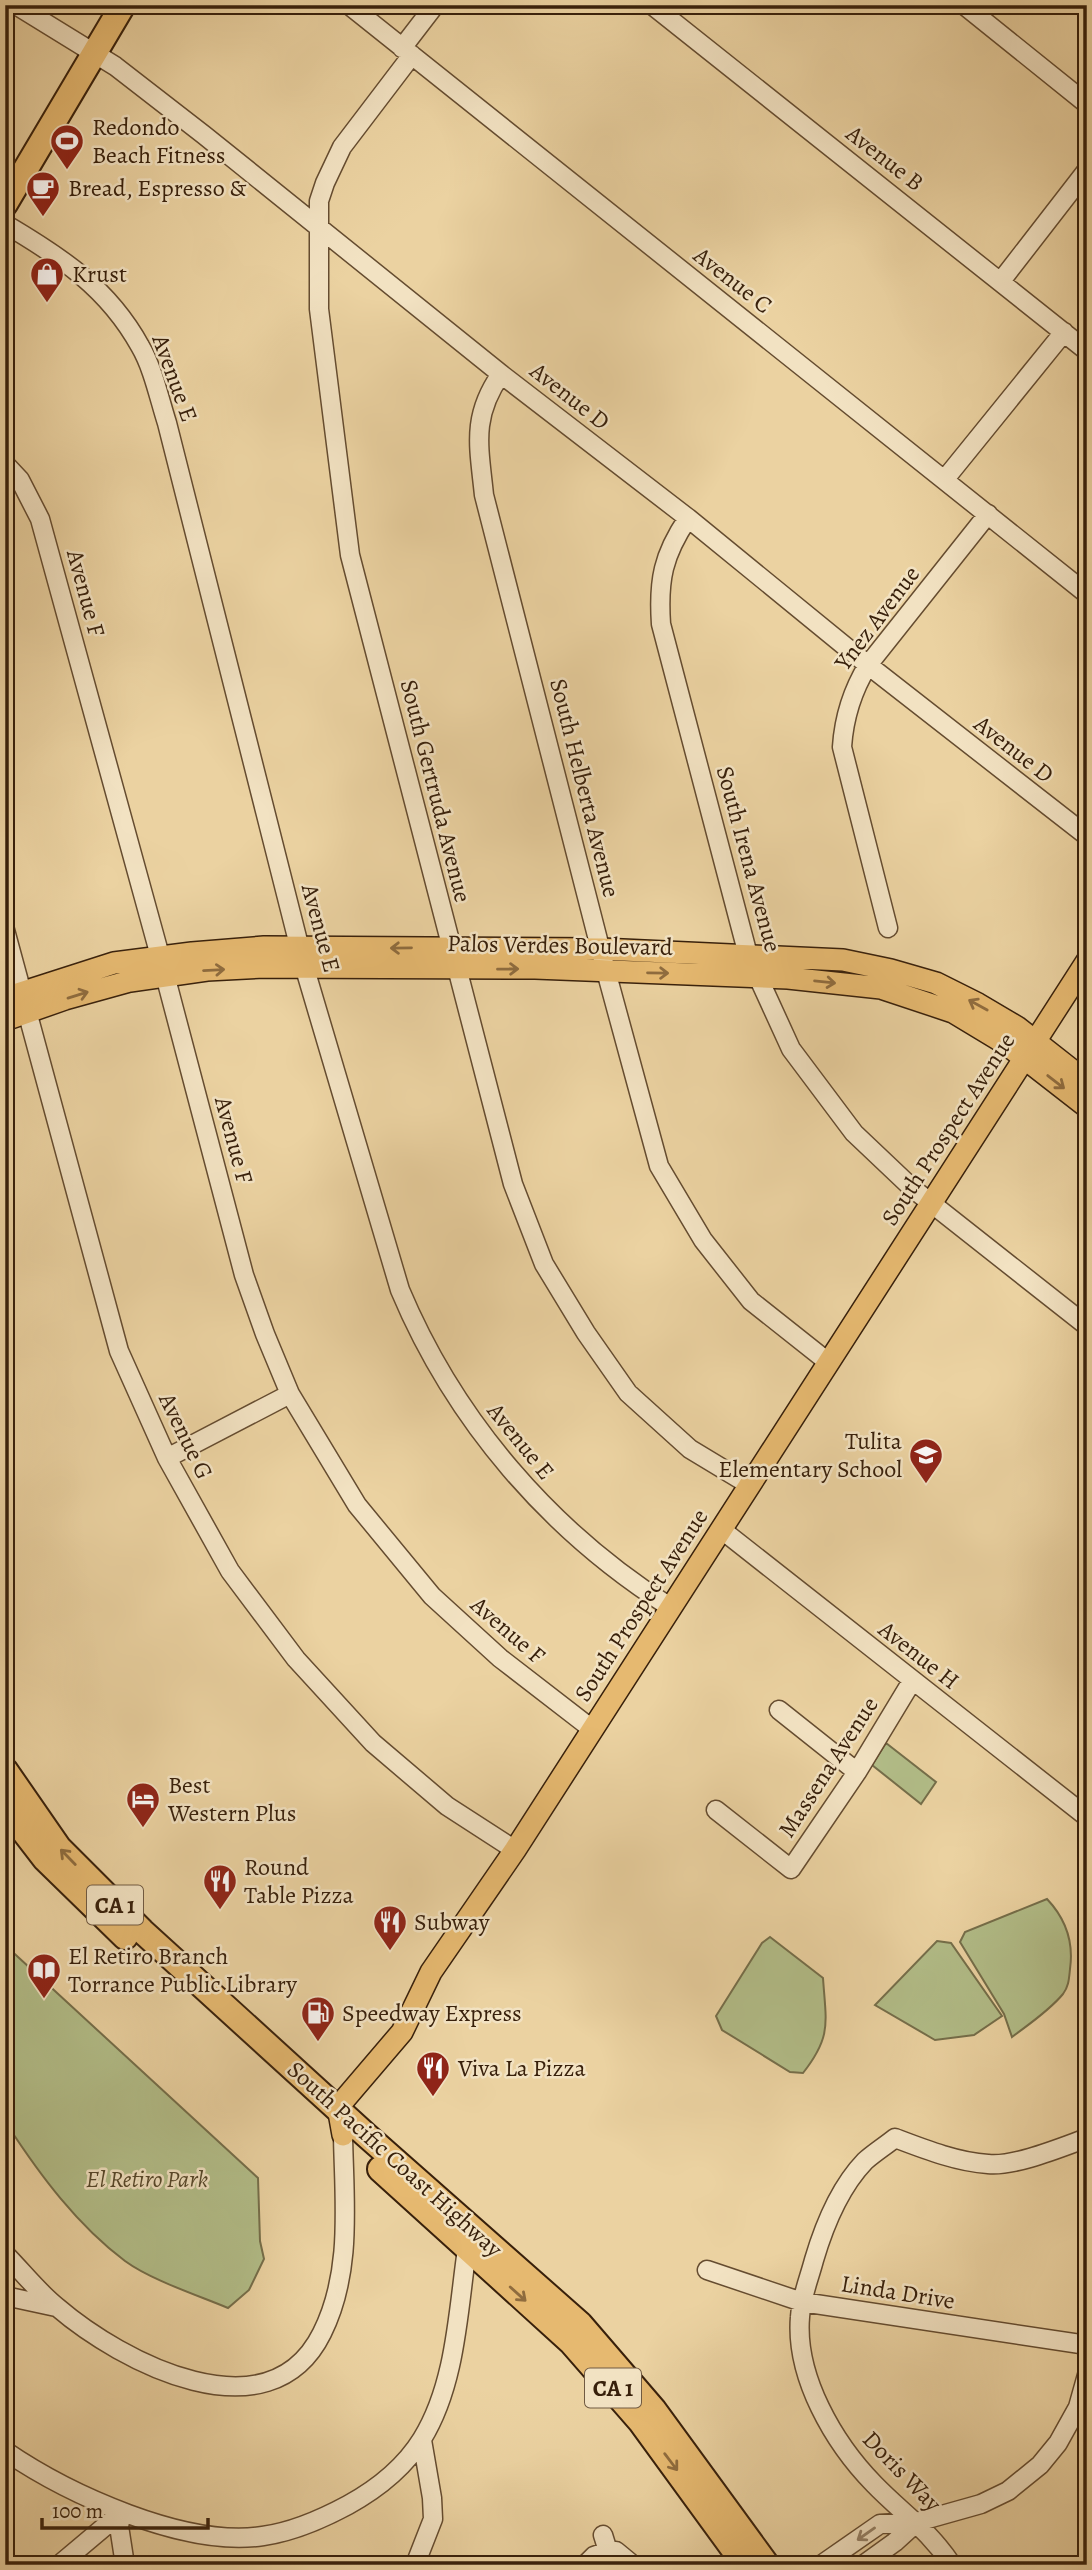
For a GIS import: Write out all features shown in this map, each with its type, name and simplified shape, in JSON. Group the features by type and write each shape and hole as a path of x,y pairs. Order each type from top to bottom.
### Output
{"highway":[{"path":"5,204 123,5"},
{"name":"South Pacific Coast Highway","path":"6,1774 59,1848 188,1973 338,2107 571,2342 607,2381 676,2468 745,2565"},
{"name":"South Pacific Coast Highway","path":"5,1807 45,1858 100,1914 343,2135 588,2333 654,2410 767,2565"},
{"path":"100,1914 124,1926 178,1974 188,1973"},
{"path":"732,2517 768,2542 786,2565"}],"main road":[{"name":"Palos Verdes Boulevard","path":"5,1020 18,1000 96,989 163,965 264,947 303,959 457,970 535,968 757,976 881,988 953,1012 1087,1082"},
{"name":"Palos Verdes Boulevard","path":"303,959 451,947 601,949 843,960 936,983 978,1004 1030,1050 1087,1107"},
{"name":"South Prospect Avenue","path":"338,2107 402,2032 430,1972 514,1850 722,1530 748,1483 1087,961"},
{"path":"338,2107 343,2135"}],"street":[{"name":"Avenue D","path":"16,5 95,54 152,95 1087,836"},
{"name":"Avenue C","path":"349,5 1087,594"},
{"name":"South Gertruda Avenue","path":"435,5 342,147 319,201 319,309 350,555 513,1184 544,1264 586,1333 628,1393 690,1450 748,1483"},
{"name":"Avenue B","path":"652,5 1087,351"},
{"path":"964,5 1087,104"},
{"path":"1001,281 1087,170"},
{"name":"Avenue E","path":"5,224 64,260 107,297 141,347 167,423 303,959 400,1290 415,1326 460,1404 491,1448 545,1509 607,1561 670,1607"},
{"path":"945,479 1064,332"},
{"name":"South Helberta Avenue","path":"501,374 491,389 480,417 479,446 484,495 659,1166 703,1240 751,1301 828,1362"},
{"name":"Avenue F","path":"5,464 20,480 40,519 163,965 244,1275 290,1394 357,1505 432,1596 500,1658 592,1729"},
{"name":"Ynez Avenue","path":"888,928 842,747 843,725 856,685 868,665 988,514"},
{"name":"South Irena Avenue","path":"688,518 673,539 663,564 659,595 661,624 748,955 791,1049 854,1133 912,1188 1087,1326"},
{"name":"Avenue G","path":"5,930 18,1000 118,1351 167,1458 230,1571 296,1659 373,1742 447,1806 514,1850"},
{"path":"167,1458 290,1394"},
{"name":"Avenue H","path":"722,1530 1087,1817"},
{"name":"Massena Avenue","path":"716,1810 792,1869 857,1772 912,1681"},
{"path":"779,1710 857,1772"},
{"path":"5,2254 57,2307 130,2355 187,2379 240,2388 276,2380 306,2358 322,2333 333,2302 342,2264 346,2221 343,2135"},
{"name":"Doris Way","path":"952,2565 931,2536 875,2486 858,2466 827,2424 814,2395 803,2354 799,2319 822,2233 850,2178 866,2160 895,2138 930,2151 990,2165 1035,2157 1087,2138"},
{"path":"5,2451 56,2482 122,2512 158,2524 200,2533 262,2536 314,2521 358,2500 389,2478 422,2440 447,2376 472,2241"},
{"name":"Linda Drive","path":"707,2270 802,2302 1087,2345"},
{"path":"5,2296 57,2307"},
{"path":"821,2565 880,2524 917,2522 981,2504 1008,2491 1040,2465 1058,2443 1078,2407 1087,2375"},
{"path":"415,2565 433,2519 422,2440"},
{"path":"59,2565 122,2512"},
{"path":"122,2512 119,2526 125,2565"},
{"path":"863,2565 917,2522"},
{"path":"585,2565 606,2543 632,2565"}],"green space":[{"path":"886,1743 936,1782 921,1804 872,1765"},
{"path":"1047,1899 1059,1914 1067,1931 1071,1949 1068,1982 1063,1994 1052,2006 1012,2037 1004,2014 960,1942 965,1932"},
{"path":"770,1937 823,1978 826,2018 823,2039 803,2073 790,2072 722,2030 716,2016 762,1943"},
{"path":"937,1941 951,1943 1002,2016 974,2035 935,2040 875,2005"},
{"name":"El Retiro Park","path":"5,1945 258,2178 260,2241 264,2259 249,2290 228,2308 148,2275 108,2247 60,2198 8,2126 5,2119"}],"place":[{"name":"Redondo Beach Fitness","path":"67,171"},
{"name":"Bread, Espresso &","path":"43,218"},
{"name":"Krust","path":"47,304"},
{"name":"Tulita Elementary School","path":"926,1485"},
{"name":"Best Western Plus","path":"143,1829"},
{"name":"Round Table Pizza","path":"220,1911"},
{"name":"Subway","path":"390,1952"},
{"name":"El Retiro Branch Torrance Public Library","path":"44,2000"},
{"name":"Speedway Express","path":"318,2043"},
{"name":"Viva La Pizza","path":"433,2098"}]}
